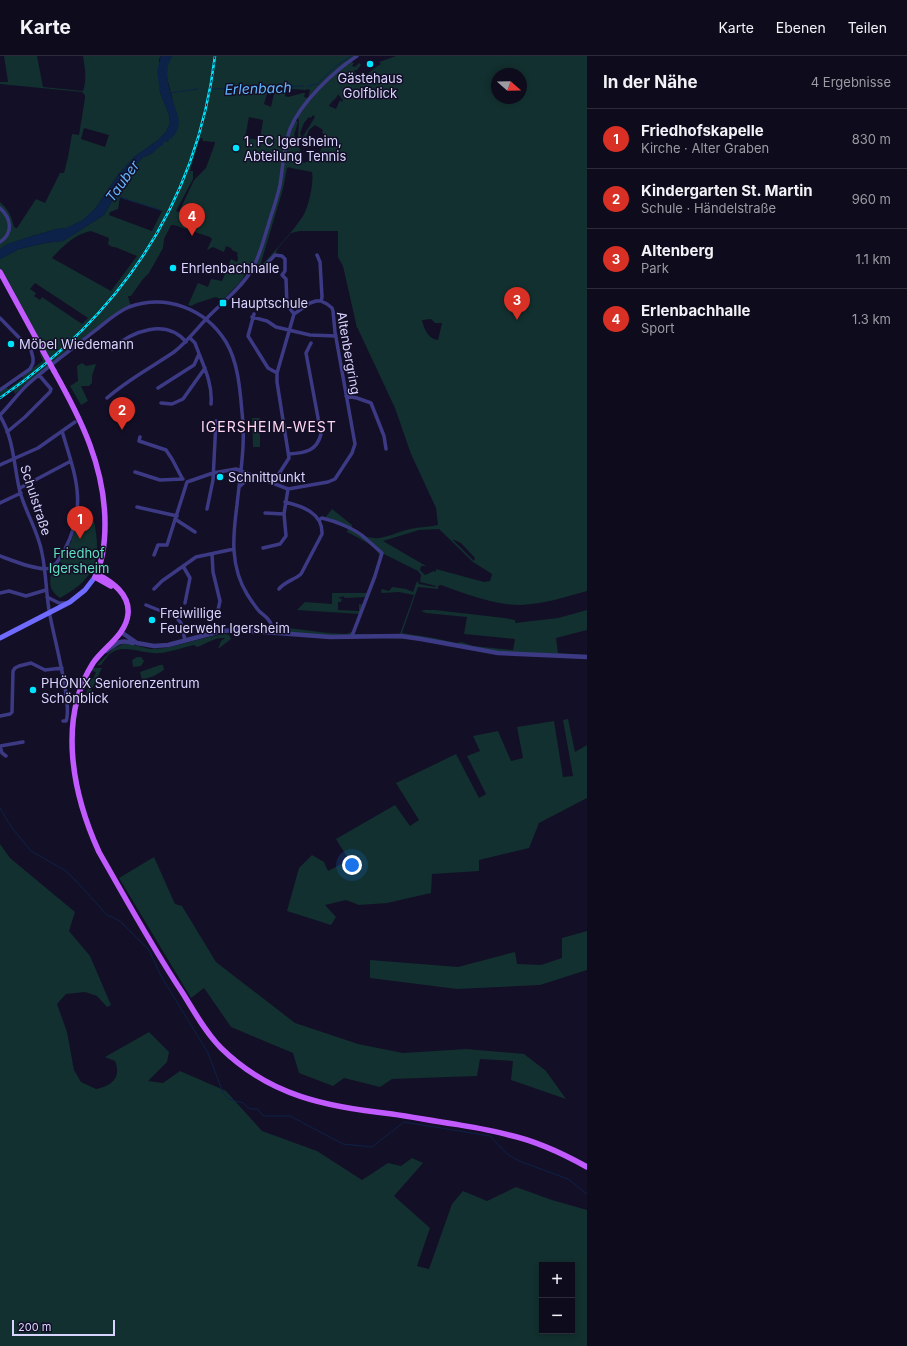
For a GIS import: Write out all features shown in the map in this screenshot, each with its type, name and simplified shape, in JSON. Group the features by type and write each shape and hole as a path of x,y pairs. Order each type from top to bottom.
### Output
{"main road":[{"path":"0,638 68,603 88,586 96,576 104,550 105,519 102,486 96,460 82,423 77,419 54,370 1,274"},
{"path":"96,576 103,582 118,589"},
{"path":"96,576 112,583 123,594 128,606 126,620 120,633 100,655 88,672 77,699 73,720 72,744 76,781 89,830 99,852 172,977 209,1034 222,1049 244,1068 270,1084 317,1103 351,1110 446,1123 510,1135 565,1155 587,1167"},
{"path":"88,586 103,582"}],"street":[{"path":"107,398 126,383 175,351 186,342 252,270 261,250 279,186 291,128 301,110 319,89 338,69 357,56"},
{"path":"0,208 6,214 10,229 6,237 0,242"},
{"path":"252,270 259,272 275,255 282,256 285,259 285,271 282,275 286,279 287,305 294,314 276,373 289,458 273,483"},
{"path":"317,255 320,262 321,301"},
{"name":"Altenbergring","path":"288,489 332,481 352,453 355,444 332,308 321,301 316,301 294,314"},
{"path":"0,416 25,387 39,375 71,349 120,312 129,307 150,302 170,303 196,312 206,319 226,342 235,366 240,389 243,414 243,442 234,532 236,567 243,587 258,610 270,621 272,633"},
{"path":"276,373 268,368 248,336 253,316 276,327 313,336 336,336"},
{"path":"0,318 31,350 33,363 30,369 0,390"},
{"path":"112,349 124,339 134,334 159,328 175,333 186,342"},
{"path":"190,338 195,343 210,383 212,395 211,404"},
{"path":"289,454 299,454 311,451 318,443 321,434 306,353 311,343"},
{"path":"158,388 194,365 199,354"},
{"path":"161,403 172,404 183,398 205,368"},
{"path":"7,432 25,417 50,392 49,386 39,375"},
{"path":"346,396 371,403 384,436 386,449"},
{"name":"Schulstraße","path":"0,416 12,449 13,460 21,493 38,538 44,569 49,612 62,668 68,718 66,721 63,721"},
{"path":"0,464 13,460 38,448 77,419"},
{"path":"207,509 213,472 216,422"},
{"path":"0,556 44,569 55,565 63,554 75,521 78,506 78,494 76,479 62,431"},
{"path":"140,436 139,441 166,450 182,478 187,482"},
{"path":"20,488 71,461"},
{"path":"187,482 213,472 236,469 288,489 284,514 286,536 280,544 263,548"},
{"path":"135,472 160,480 182,478"},
{"path":"239,488 249,478 255,476"},
{"path":"154,555 158,545 166,544 187,482"},
{"path":"0,503 21,493"},
{"path":"279,589 296,578 304,567 322,534 323,528 319,520 312,514 297,505 285,502"},
{"path":"137,507 176,518 195,532"},
{"path":"265,513 284,514"},
{"path":"319,520 322,518 332,521 357,533 382,553 375,576 352,636"},
{"path":"154,589 162,581 196,557 234,549"},
{"path":"212,554 213,572 220,601 218,610"},
{"path":"183,566 190,578 186,603"},
{"path":"0,593 8,591 26,596 46,590"},
{"path":"47,597 59,603 68,603"},
{"path":"146,605 176,617 181,623 185,640"},
{"path":"100,655 120,641 154,646 168,645 228,630 238,630 330,636 400,636 498,652 587,657"},
{"path":"120,633 126,641"},
{"path":"120,633 132,641 141,644"},
{"path":"0,716 10,714 12,712 13,671 15,668 31,663 44,670 62,668"},
{"path":"6,756 2,753 0,746 22,742"}],"green space":[{"path":"4,56 37,56 43,87 83,91 85,69 83,56 161,56 159,59 160,92 169,115 170,123 166,132 157,141 134,157 118,175 95,209 83,220 67,228 57,229 32,236 8,244 0,249 0,202 8,211 14,227 16,228 36,199 45,203 60,173 64,173 72,134 79,135 85,98 85,95 82,92 0,84 0,82 8,82","holes":["84,128 109,135 105,147 81,139"]},
{"path":"172,56 357,56 350,61 354,63 352,66 355,67 359,63 361,65 357,70 354,70 359,79 361,77 363,78 381,64 379,62 396,56 587,56 587,591 546,602 511,605 490,601 441,585 438,586 438,589 418,587 402,633 456,643 462,642 473,646 513,650 515,639 464,634 467,617 426,613 421,611 435,610 504,618 515,620 515,623 558,618 587,610 587,630 556,638 558,653 587,655 587,657 498,653 421,639 330,637 272,633 280,627 328,633 346,634 352,632 360,614 297,610 305,602 332,604 332,593 367,593 380,557 375,549 361,539 347,532 348,529 324,519 332,509 352,525 352,530 361,535 375,538 381,538 410,529 438,525 436,508 411,454 395,408 357,328 343,266 338,257 338,231 300,231 291,233 278,248 275,255 256,272 250,266 242,280 225,298 222,300 216,297 191,306 188,305 198,283 208,287 211,279 222,281 231,259 237,262 238,253 226,246 224,252 213,247 207,250 212,239 210,237 171,225 164,239 163,248 149,273 131,296 128,296 131,307 120,312 32,381 26,383 15,394 13,389 0,398 0,390 6,386 8,389 23,378 22,375 43,361 40,354 43,351 2,275 2,269 0,270 0,259 19,249 45,243 63,241 104,215 115,196 125,185 125,178 143,157 151,154 165,141 168,142 173,101 166,74 168,63","holes":["272,88 275,89 271,107 264,104 267,94 271,95","279,88 310,90 308,98 304,97 305,93 288,97 285,96 286,90 279,90","338,94 343,100 342,102 340,100 336,109 329,106","313,115 315,117 302,138 300,133 304,123 309,117 311,118","297,116 299,121 298,137 302,141 306,137 309,130 315,125 323,130 322,133 327,135 327,138 319,153 317,155 313,153 309,161 304,163 300,159 302,154 298,146 299,141 297,140 296,145 294,144 294,139 296,138 294,135 298,122 295,119","249,117 263,120 260,140 245,138","200,138 202,138 203,141 215,142 206,168 194,180 179,212 176,211 193,179 193,171 190,171","290,167 312,172 311,193 304,214 283,242 260,266 283,189 287,168","120,197 162,211 152,231 109,215 110,212 118,209","91,231 109,238 108,244 112,247 137,256 111,291 52,258 65,245 80,235","35,283 88,318 82,324 42,297 40,300 34,296 36,293 30,289","431,319 435,323 442,323 438,340 429,336 422,320","439,529 473,562 492,574 490,581 484,582 436,569 436,572 434,571 425,575 420,570 421,566 426,566 383,541 419,530","452,539 461,543 475,558 474,561","382,553 418,571 421,575 420,582 436,586 419,584 417,581 413,592 406,589 392,587 389,591 382,589 382,593 399,592 414,595 400,634 354,634 364,605 359,604 359,611 338,610 338,602 341,602 342,599 338,598 343,596 345,598 367,597"]},
{"path":"82,363 86,366 96,364 92,376 92,383 89,386 81,386 88,401 81,405 70,386 78,381 77,366"},
{"path":"252,418 260,418 260,447 253,447"},
{"name":"Friedhof Igersheim","path":"94,521 97,547 93,567 88,576 81,583 72,591 60,598 51,588 50,580 52,567 59,568 62,566 62,563 57,561 71,542 75,529 78,530 83,523"},
{"path":"225,634 229,635 231,639 218,649 221,641 225,638 214,640 197,647 194,645 160,653 128,649 116,650 110,654 101,665 97,665 114,648 126,643 150,649 166,648"},
{"path":"137,657 141,657 144,661 141,666 133,667 132,660"},
{"path":"163,665 164,670 154,676 142,680 140,672"},
{"path":"102,668 89,695 85,698 91,678 93,679 96,672 89,669"},
{"path":"568,719 575,752 587,745 587,798 539,823 529,848 479,860 479,871 432,874 431,893 387,903 359,905 346,900 325,905 336,917 331,925 287,911 299,868 312,855 324,862 328,871 349,860 336,839 395,805 410,826 419,820 396,783 456,754 479,798 486,794 467,756 480,751 473,736 498,731 511,761 523,758 517,727 554,721 563,777 573,776 563,720"},
{"path":"0,844 10,858 75,912 69,931 90,956 111,1005 107,1007 97,996 85,992 66,994 57,1004 67,1032 74,1070 81,1082 96,1089 106,1086 116,1077 117,1067 115,1061 105,1057 149,1032 169,1052 167,1062 148,1081 163,1083 180,1071 226,1091 262,1131 317,1151 362,1180 388,1163 401,1166 412,1158 423,1163 394,1196 430,1228 417,1266 429,1269 452,1204 463,1191 487,1201 516,1187 552,1200 587,1210 587,1346 0,1346"},
{"path":"154,857 175,904 182,906 216,962 295,1023 358,1044 403,1053 466,1049 524,1054 546,1071 566,1099 511,1080 513,1061 480,1059 477,1076 392,1079 380,1087 344,1078 333,1086 299,1073 293,1053 231,1027 204,988 191,998 119,878"},
{"path":"587,931 587,970 540,985 457,989 370,978 370,960 458,967 515,952 517,964 541,965 562,958 562,938"}],"water":[{"name":"Tauber","path":"161,56 172,56 169,63 167,76 169,89 179,123 177,131 172,138 169,139 168,142 165,141 163,146 160,146 151,154 143,157 125,178 125,185 115,196 104,215 63,241 45,243 19,249 0,259 0,249 8,244 57,229 67,228 83,220 95,209 118,175 134,157 157,141 166,132 170,123 169,115 160,92 157,71"}],"waterway":[{"name":"Erlenbach","path":"308,86 317,84 336,66 351,56"},
{"name":"Erlenbach","path":"212,89 304,86"},
{"name":"Erlenbach","path":"170,93 198,89"},
{"name":"Tauber","path":"115,196 160,210"},
{"path":"0,808 12,828 31,851 66,871 107,915 120,921 149,950 161,976 208,1053 223,1093 229,1099 243,1103 250,1109 257,1109 264,1116 290,1116 343,1144 372,1147 404,1122 490,1136 507,1154 519,1161 568,1179 587,1194"}],"railway":[{"path":"0,398 43,365 82,330 116,292 146,251 171,206 191,159 206,109 215,56"}],"place":[{"name":"Gästehaus Golfblick","path":"370,64"},
{"name":"1. FC Igersheim, Abteilung Tennis","path":"236,148"},
{"name":"Erlenbachhalle","path":"192,236"},
{"name":"Ehrlenbachhalle","path":"173,268"},
{"name":"Hauptschule","path":"223,303"},
{"name":"Altenberg","path":"517,320"},
{"name":"Möbel Wiedemann","path":"11,344"},
{"name":"Kindergarten St. Martin","path":"122,430"},
{"name":"Schnittpunkt","path":"220,477"},
{"name":"Friedhofskapelle","path":"80,539"},
{"name":"Freiwillige Feuerwehr Igersheim","path":"152,620"},
{"name":"PHÖNIX Seniorenzentrum Schönblick","path":"33,690"}],"district":[{"name":"IGERSHEIM-WEST","path":"269,426"}]}
